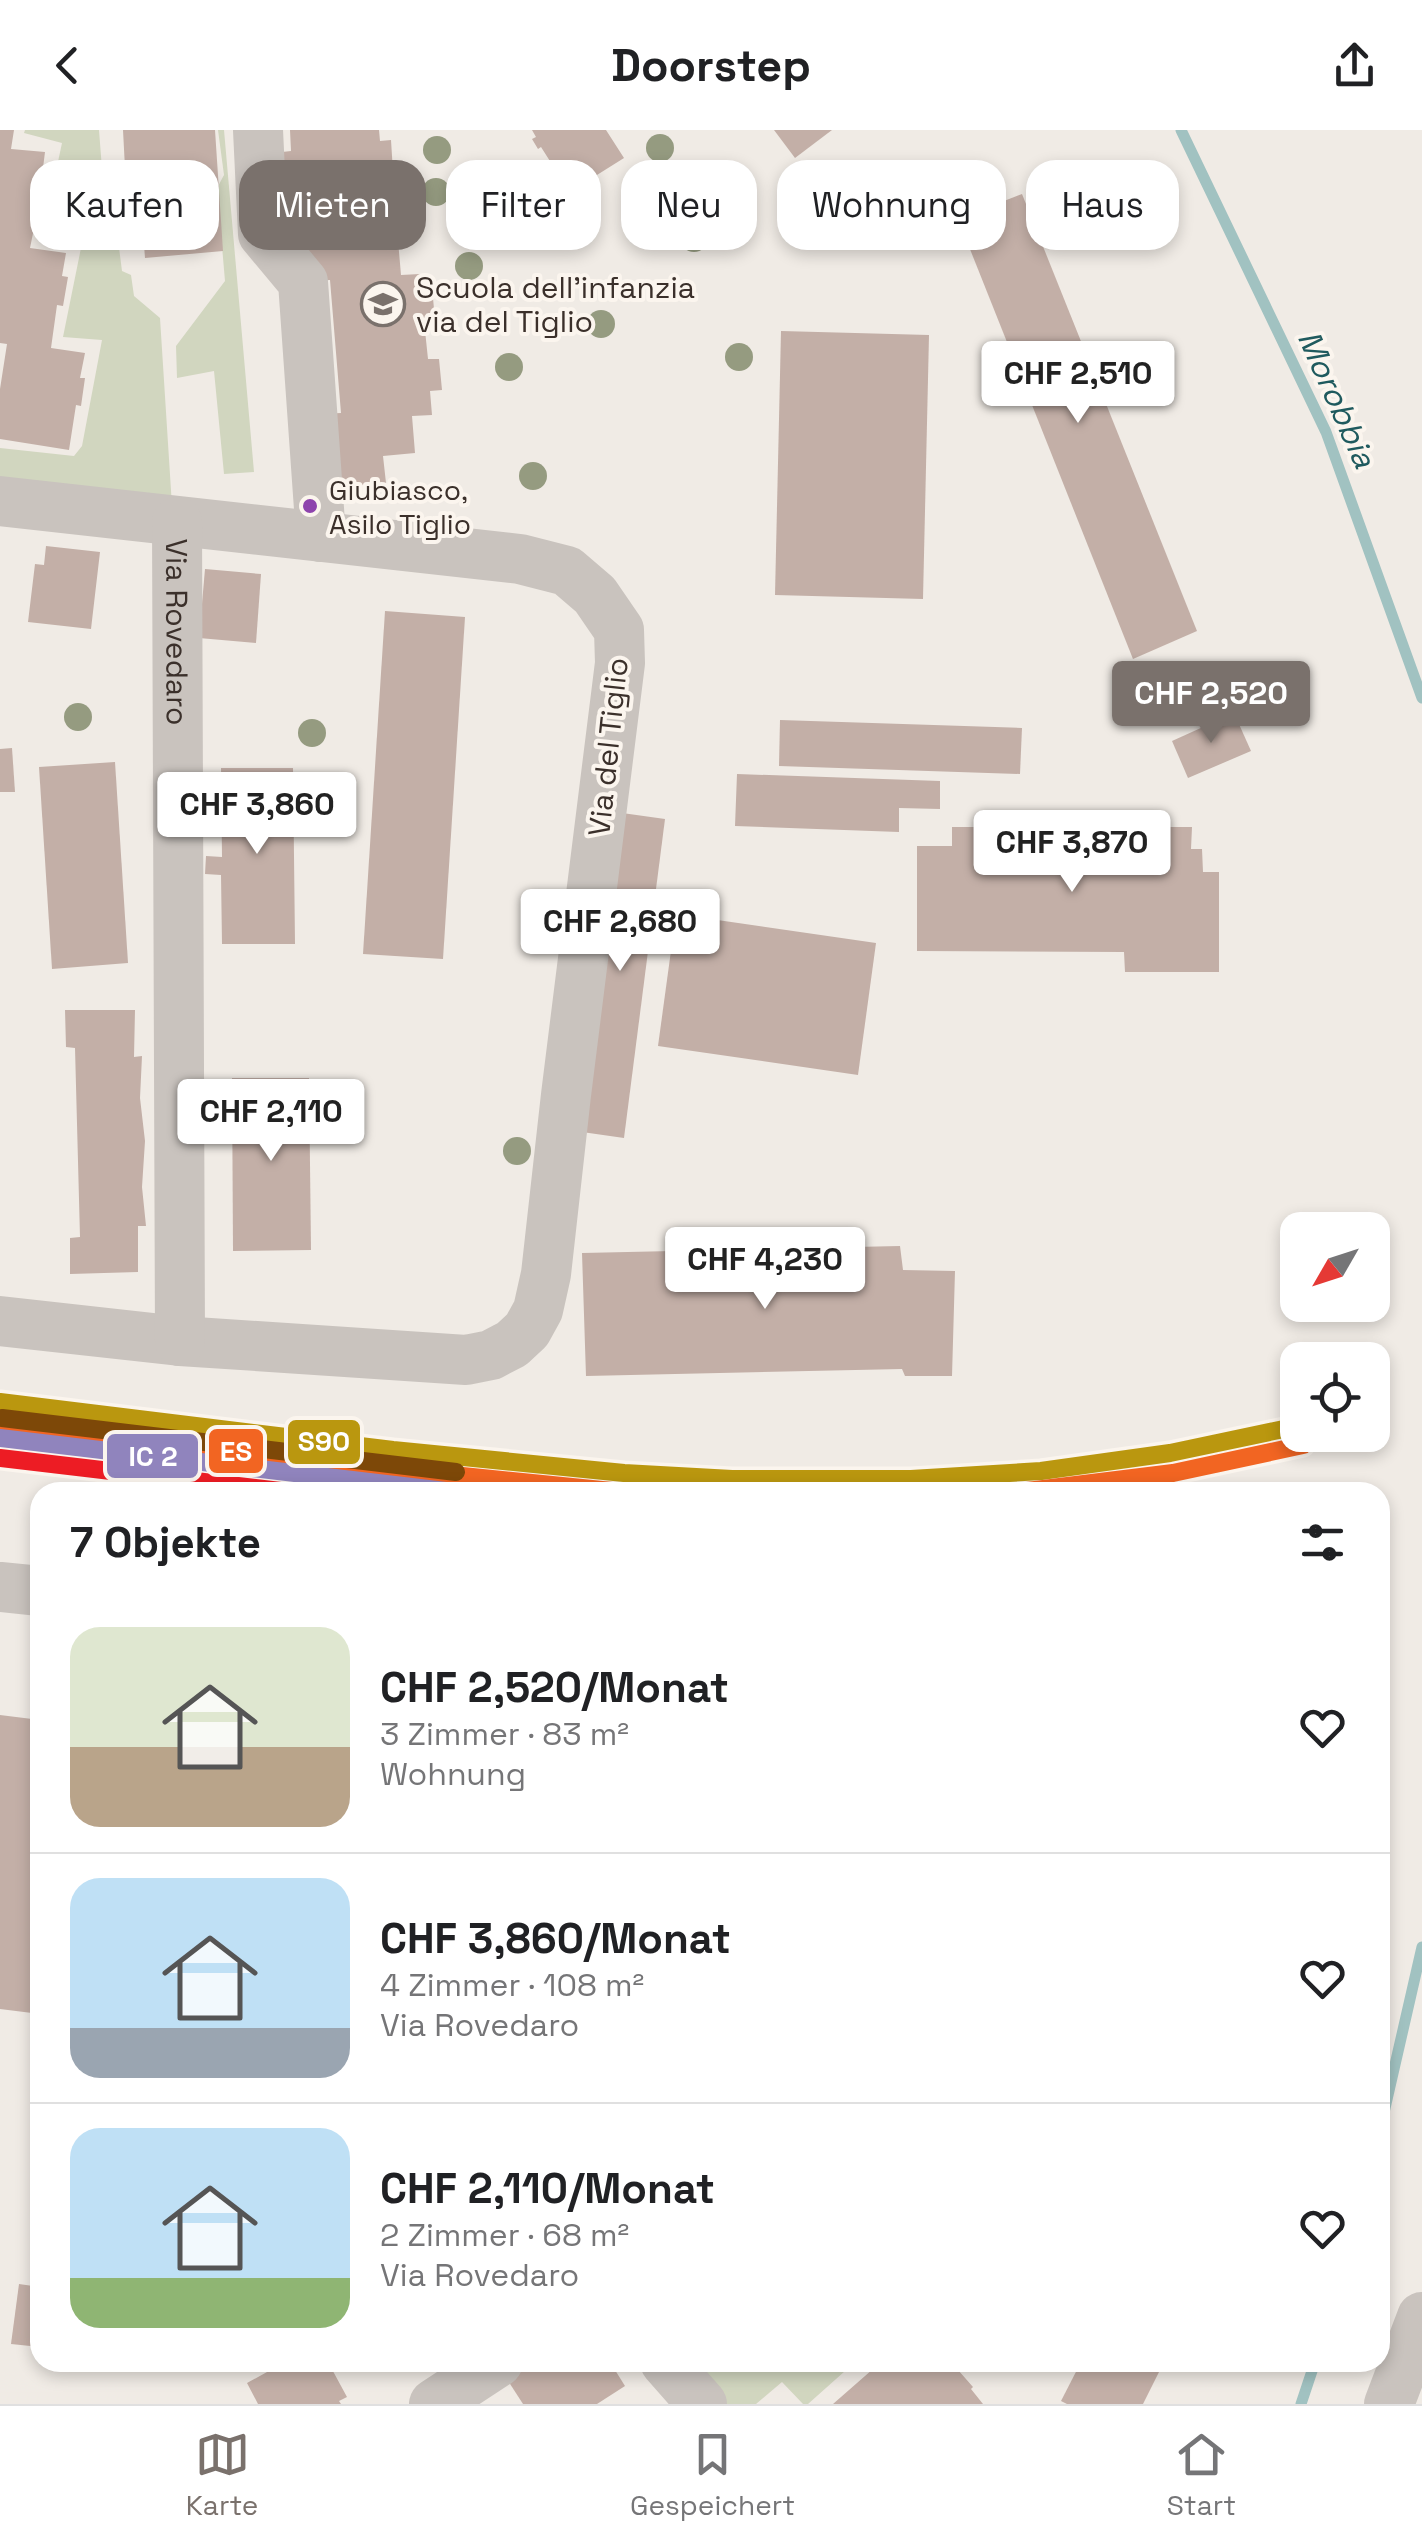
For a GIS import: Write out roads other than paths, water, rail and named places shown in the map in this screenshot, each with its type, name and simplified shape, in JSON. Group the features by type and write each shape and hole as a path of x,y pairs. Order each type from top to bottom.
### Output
{"street":[{"path":"258,130 264,234 303,282 321,537"},
{"name":"Via del Tiglio","path":"0,500 520,559 566,571 595,595 619,630 620,663 546,1274 538,1310 526,1330 512,1344 491,1355 466,1360 180,1341 0,1321"},
{"name":"Via Rovedaro","path":"177,522 180,1341"},
{"path":"0,1586 30,1590"},
{"path":"1388,2404 1422,2317"},
{"path":"434,2404 483,2372"},
{"path":"674,2372 702,2404"}],"waterway":[{"name":"Morobbia","path":"1181,130 1326,432 1422,698"},
{"name":"Morobbia","path":"1390,2086 1422,1947"},
{"name":"Morobbia","path":"1301,2404 1312,2372"}],"railway":[{"path":"268,1470 395,1482"}],"place":[{"name":"Scuola dell’infanzia via del Tiglio","path":"383,304"},
{"name":"Giubiasco, Asilo Tiglio","path":"310,506"}]}
